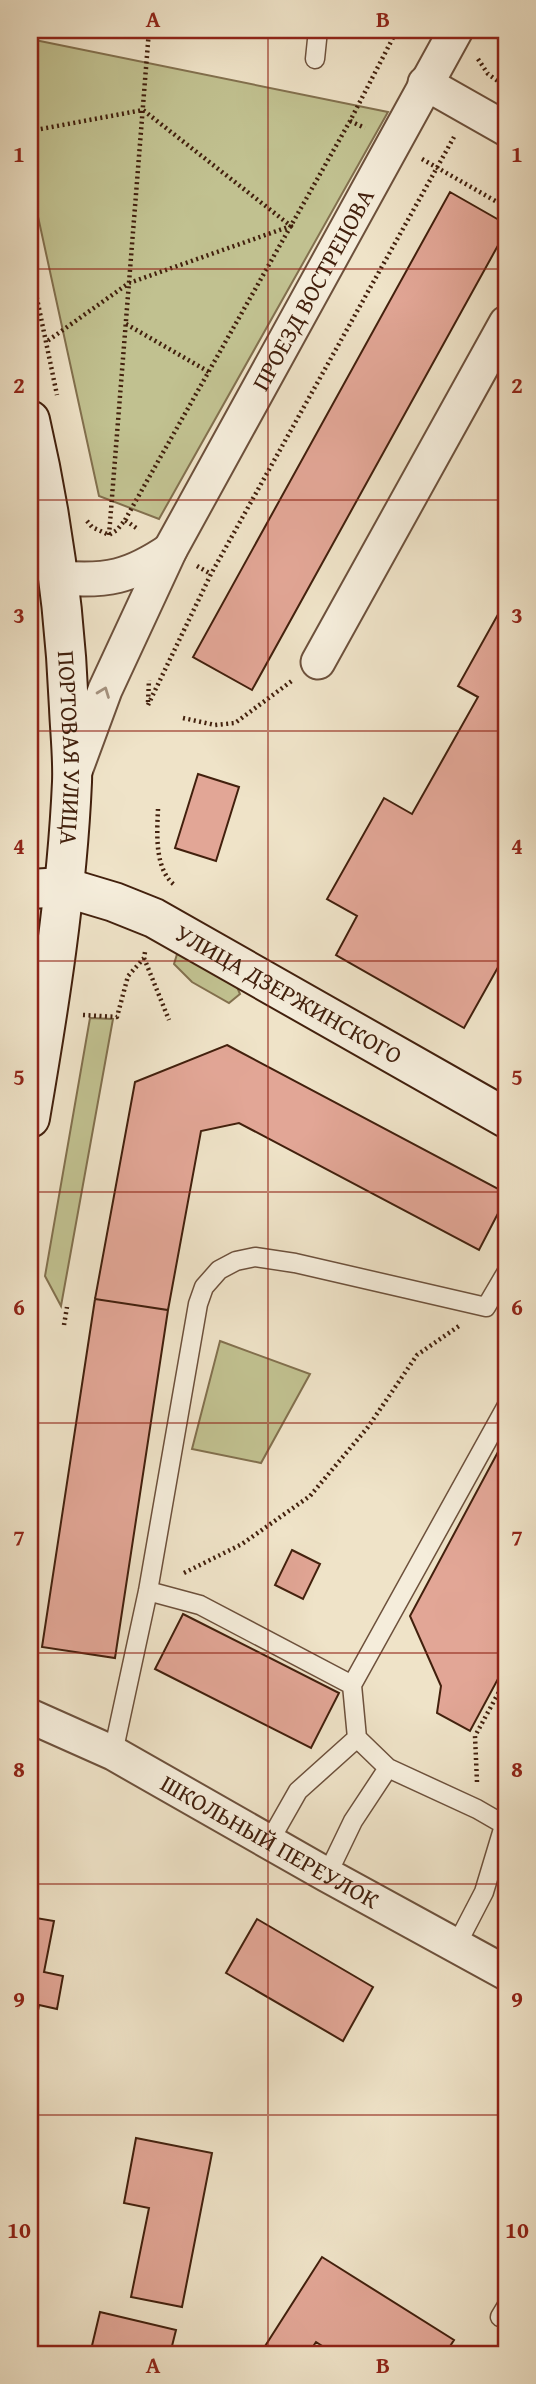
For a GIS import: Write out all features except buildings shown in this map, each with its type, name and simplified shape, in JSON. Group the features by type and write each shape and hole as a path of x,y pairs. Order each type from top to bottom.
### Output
{"main road":[{"name":"ПОРТОВАЯ УЛИЦА","path":"30,1118 48,1013 47,888 72,780 68,671 60,578 46,492 43,408"},
{"name":"УЛИЦА ДЗЕРЖИНСКОГО","path":"47,888 114,902 154,918 506,1118"}],"street":[{"name":"ПРОЕЗД ВОСТРЕЦОВА","path":"72,780 105,690 170,550 456,30"},
{"path":"425,83 506,130"},
{"path":"318,662 506,323"},
{"path":"60,578 91,581 123,575 147,565 170,550"},
{"name":"ШКОЛЬНЫЙ ПЕРЕУЛОК","path":"30,1716 113,1753 506,1973"}],"lane":[{"path":"315,59 318,30"},
{"path":"113,1753 148,1591 198,1304 204,1287 219,1269 236,1261 256,1257 295,1263 486,1307 506,1273"},
{"path":"457,1944 484,1892 505,1821 388,1768 356,1738 352,1685 506,1407"},
{"path":"148,1591 200,1605 352,1685"},
{"path":"269,1842 298,1791 356,1738"},
{"path":"327,1875 354,1821 388,1768"}],"path":[{"path":"108,535 149,30"},
{"path":"108,535 117,530 125,520 350,121 397,30"},
{"path":"30,131 143,110 291,226"},
{"path":"148,705 211,574 470,110"},
{"path":"350,121 394,140 435,169 506,207"},
{"path":"46,342 129,283 291,226"},
{"path":"30,265 46,342 43,408"},
{"path":"126,324 209,372"},
{"path":"82,515 92,527 108,535"},
{"path":"125,520 170,550"},
{"path":"183,718 215,725 235,723 318,662"},
{"path":"144,958 169,1020"},
{"path":"117,1017 128,976"},
{"path":"64,1325 66,1307"},
{"path":"148,1591 242,1544 310,1496 368,1427 417,1355 486,1307"},
{"path":"475,1736 506,1679"}],"green space":[{"path":"30,39 388,112 159,519 99,496 30,180"},
{"path":"178,951 234,980 240,994 229,1003 192,982 174,964"},
{"path":"90,1018 113,1019 61,1306 45,1276"},
{"path":"220,1341 310,1374 261,1463 192,1449"}]}
